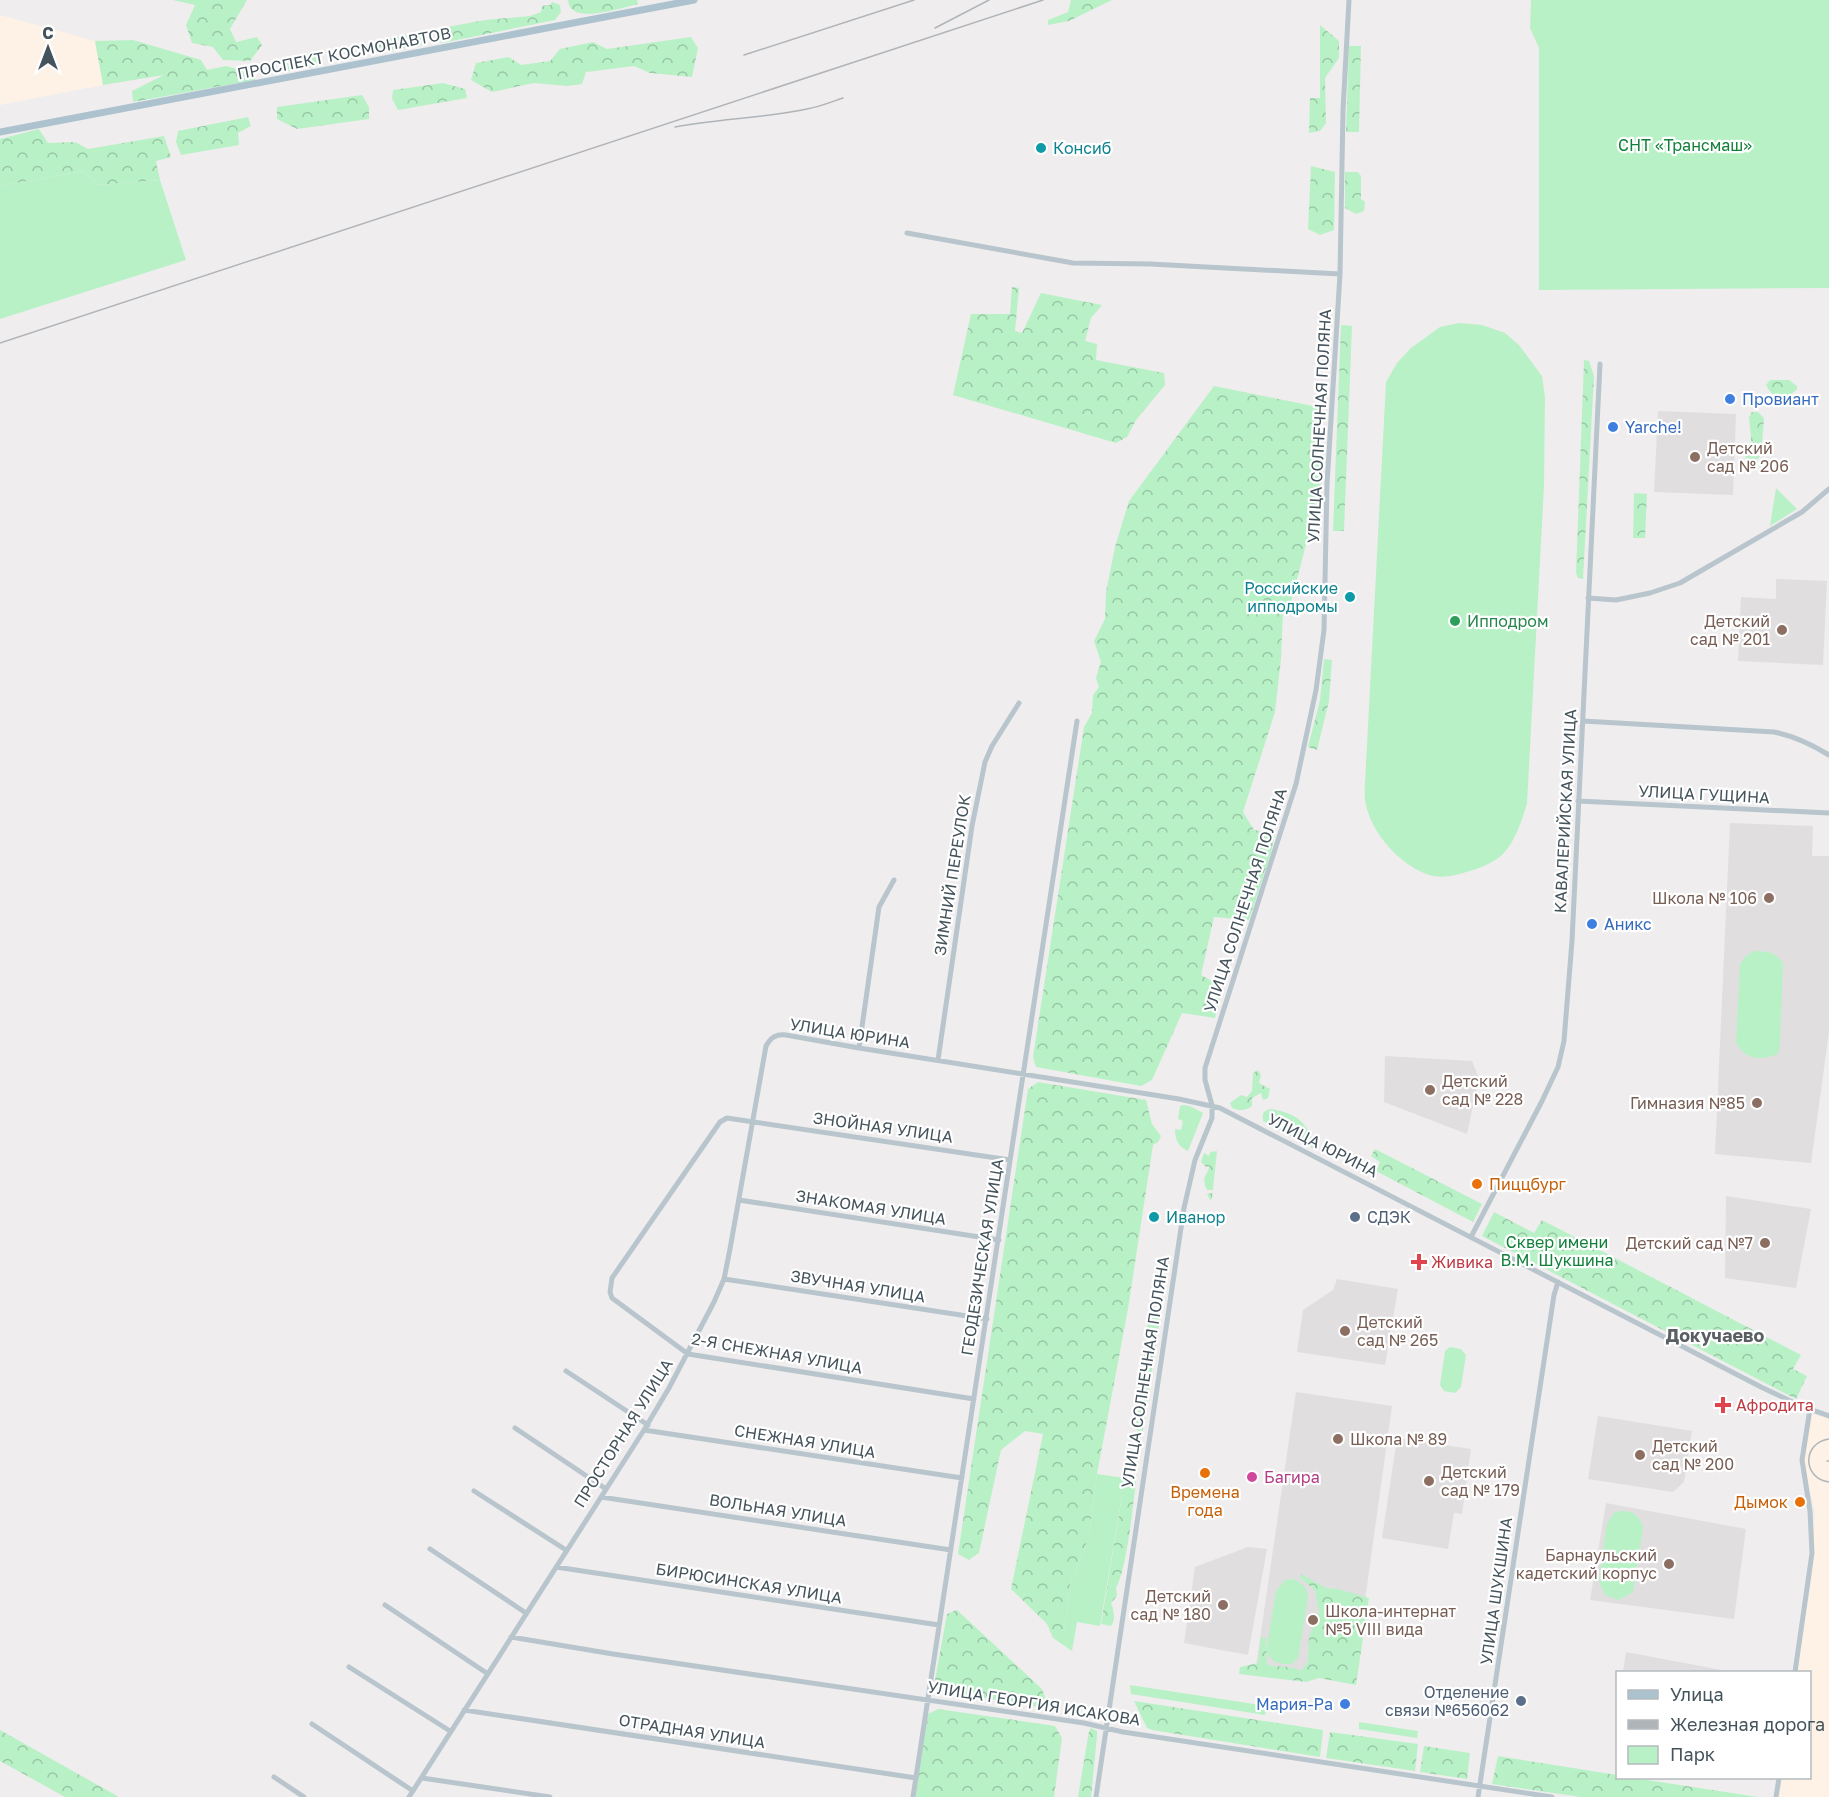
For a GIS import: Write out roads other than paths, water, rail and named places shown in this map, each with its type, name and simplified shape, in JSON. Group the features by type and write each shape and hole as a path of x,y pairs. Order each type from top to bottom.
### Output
{"main road":[{"name":"ПРОСПЕКТ КОСМОНАВТОВ","path":"0,132 694,0"}],"street":[{"name":"УЛИЦА СОЛНЕЧНАЯ ПОЛЯНА","path":"1096,1797 1184,1208 1195,1160 1212,1118 1212,1106 1206,1090 1205,1068 1296,784 1316,690 1324,630 1327,484 1340,274 1343,110 1349,0"},
{"path":"907,232 1073,263 1162,264 1340,274"},
{"name":"КАВАЛЕРИЙСКАЯ УЛИЦА","path":"1471,1237 1542,1101 1560,1060 1564,1041 1572,941 1600,364"},
{"path":"1588,598 1616,600 1650,593 1680,582 1802,512 1829,489"},
{"name":"ЗИМНИЙ ПЕРЕУЛОК","path":"938,1060 972,826 985,762 992,746 1019,703"},
{"name":"ГЕОДЕЗИЧЕСКАЯ УЛИЦА","path":"913,1797 1077,721"},
{"path":"1582,721 1774,732 1808,742 1829,756"},
{"name":"УЛИЦА ГУЩИНА","path":"1578,801 1829,813"},
{"path":"859,1048 879,907 894,880"},
{"name":"УЛИЦА ЮРИНА","path":"766,1046 770,1038 786,1035 1212,1106 1254,1125 1761,1387 1829,1416"},
{"name":"ПРОСТОРНАЯ УЛИЦА","path":"411,1794 646,1427 688,1354 724,1279 766,1046"},
{"name":"ЗНОЙНАЯ УЛИЦА","path":"612,1278 720,1122 727,1118 735,1117 1010,1160"},
{"name":"ЗНАКОМАЯ УЛИЦА","path":"739,1200 999,1240"},
{"name":"2-Я СНЕЖНАЯ УЛИЦА","path":"612,1278 610,1292 612,1298 688,1354 974,1399"},
{"name":"ЗВУЧНАЯ УЛИЦА","path":"724,1279 987,1319"},
{"name":"УЛИЦА ШУКШИНА","path":"1478,1797 1529,1454 1558,1282"},
{"name":"СНЕЖНАЯ УЛИЦА","path":"566,1371 646,1427 962,1478"},
{"path":"1795,1671 1812,1553 1810,1511 1802,1460 1810,1409"},
{"path":"515,1428 606,1489"},
{"path":"474,1491 566,1550"},
{"name":"ВОЛЬНАЯ УЛИЦА","path":"601,1497 951,1550"},
{"path":"430,1549 526,1613"},
{"name":"БИРЮСИНСКАЯ УЛИЦА","path":"556,1567 939,1625"},
{"path":"385,1605 488,1674"},
{"name":"УЛИЦА ГЕОРГИЯ ИСАКОВА","path":"511,1637 1084,1723 1106,1729 1552,1797"},
{"path":"349,1667 450,1731"},
{"name":"ОТРАДНАЯ УЛИЦА","path":"464,1710 916,1778"},
{"path":"312,1724 411,1794"},
{"path":"274,1777 304,1797"},
{"path":"422,1778 550,1797"},
{"path":"1776,1797 1779,1779"}],"tram line":[{"path":"1829,1439 1814,1447 1809,1460 1814,1474 1829,1482"}],"railway":[{"path":"744,55 914,0"},
{"path":"935,28 989,0"},
{"path":"0,343 1043,0"},
{"path":"675,127 790,112 816,107 843,98"}],"place":[{"name":"Консиб","path":"1041,148"},
{"name":"Провиант","path":"1730,399"},
{"name":"Yarche!","path":"1613,427"},
{"name":"Детский сад № 206","path":"1695,457"},
{"name":"Российские ипподромы","path":"1350,597"},
{"name":"Ипподром","path":"1455,621"},
{"name":"Детский сад № 201","path":"1782,630"},
{"name":"Школа № 106","path":"1769,898"},
{"name":"Аникс","path":"1592,924"},
{"name":"Детский сад № 228","path":"1430,1090"},
{"name":"Гимназия №85","path":"1757,1103"},
{"name":"Пиццбург","path":"1477,1184"},
{"name":"Иванор","path":"1154,1217"},
{"name":"СДЭК","path":"1355,1217"},
{"name":"Детский сад №7","path":"1765,1243"},
{"name":"Живика","path":"1419,1262"},
{"name":"Детский сад № 265","path":"1345,1331"},
{"name":"Афродита","path":"1723,1405"},
{"name":"Школа № 89","path":"1338,1439"},
{"name":"Детский сад № 200","path":"1640,1455"},
{"name":"Времена года","path":"1205,1473"},
{"name":"Багира","path":"1252,1477"},
{"name":"Детский сад № 179","path":"1429,1481"},
{"name":"Дымок","path":"1800,1502"},
{"name":"Барнаульский кадетский корпус","path":"1669,1564"},
{"name":"Детский сад № 180","path":"1223,1605"},
{"name":"Школа-интернат №5 VIII вида","path":"1313,1620"},
{"name":"Отделение связи №656062","path":"1521,1701"},
{"name":"Мария-Ра","path":"1345,1704"}],"district":[{"name":"Докучаево","path":"1715,1335"}],"park label":[{"name":"СНТ «Трансмаш»","path":"1685,145"},
{"name":"Сквер имени В.М. Шукшина","path":"1557,1251"}]}
